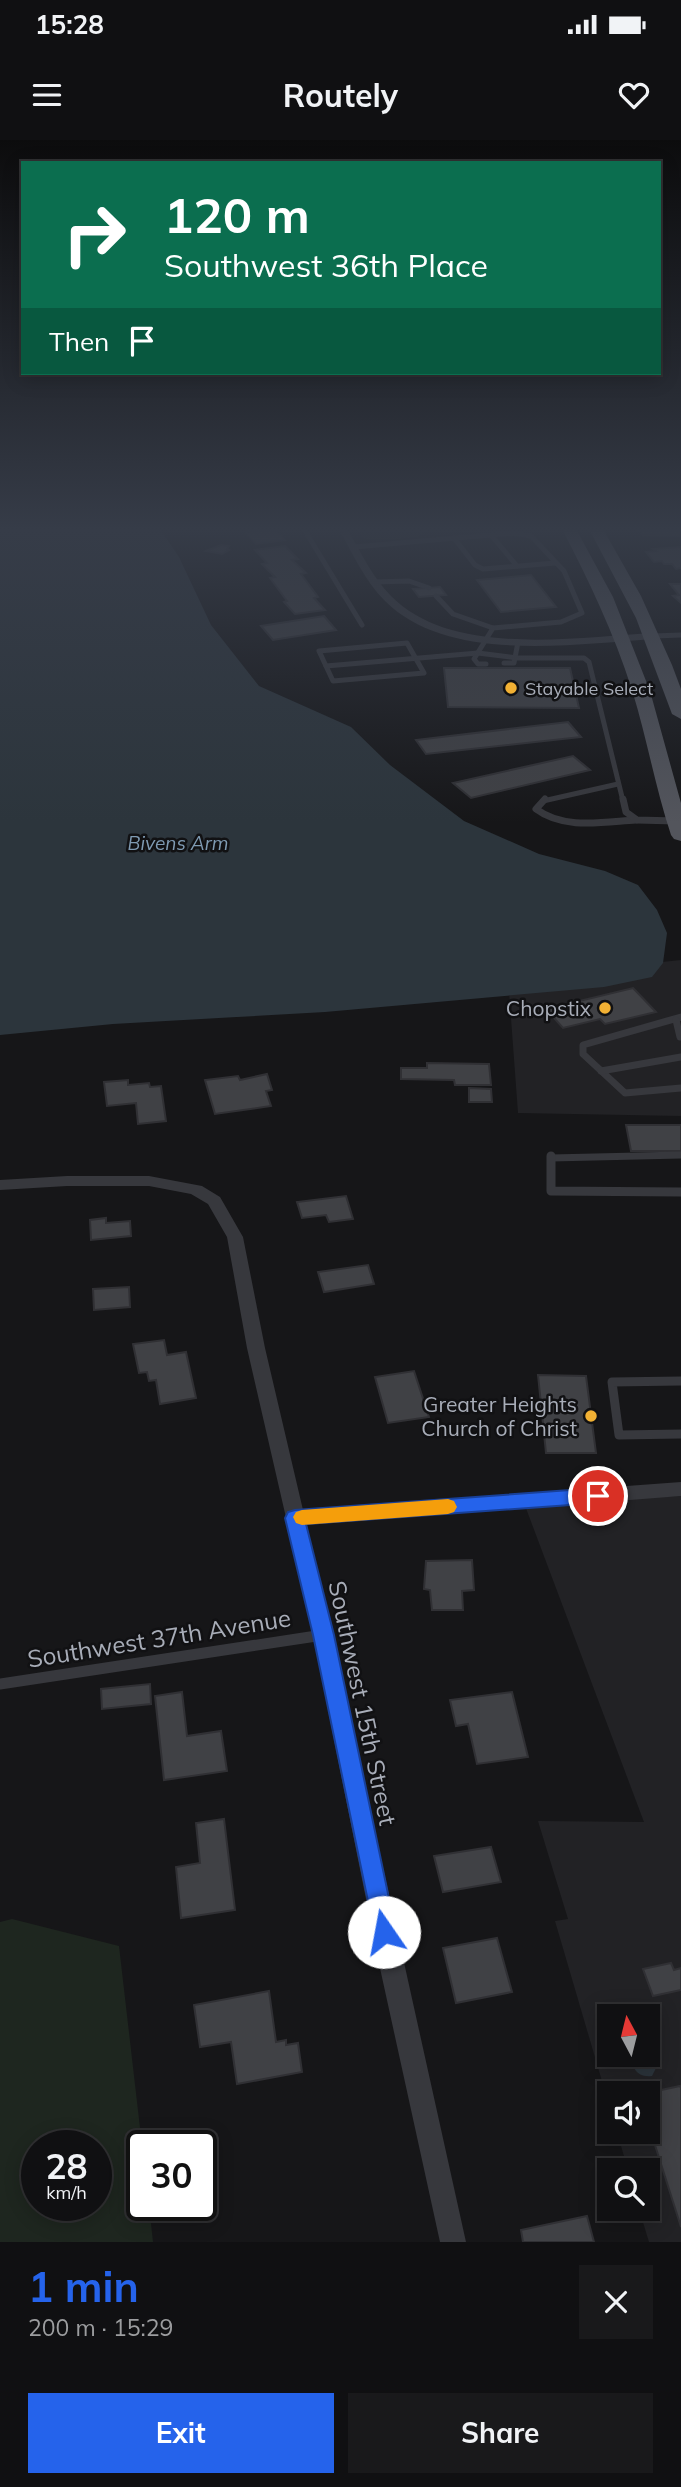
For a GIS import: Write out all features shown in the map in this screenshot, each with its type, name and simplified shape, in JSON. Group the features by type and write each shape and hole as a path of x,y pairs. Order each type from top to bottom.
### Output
{"main road":[{"path":"618,627 650,718 678,828"},
{"path":"650,627 681,713"}],"street":[{"path":"437,627 519,642 654,636"},
{"name":"Southwest 15th Street","path":"0,1185 67,1181 149,1181 196,1190 214,1201 235,1237 256,1348 323,1635 390,1959 453,2242"},
{"path":"295,1518 681,1489"}],"lane":[{"path":"491,627 504,627"},
{"path":"485,664 478,664 474,659 494,628"},
{"path":"654,636 681,635"},
{"path":"504,663 514,663 519,642"},
{"path":"407,643 416,657 424,673 333,681 319,651 407,643"},
{"path":"326,666 478,653 497,653 517,658 574,657 589,662 626,812 638,820"},
{"path":"618,784 545,799 536,809 542,816 555,821 638,820 678,828"},
{"path":"681,1038 678,1018 583,1045 583,1054 625,1093 681,1088"},
{"path":"601,1071 681,1057"},
{"path":"681,1155 551,1156 551,1191 681,1192"},
{"path":"681,1381 612,1382 619,1435 681,1434"},
{"name":"Southwest 37th Avenue","path":"0,1684 323,1635"}],"shaded area":[{"path":"681,960 681,1116 518,1113 508,978"},
{"path":"681,1496 681,2242 649,2242 643,2221 660,2221 660,2158 625,2158 620,2144 660,2144 660,2081 602,2081 598,2067 660,2067 660,2004 597,2004 597,2064 555,1921 568,1919 538,1821 644,1822 524,1503"},
{"path":"12,1919 119,1946 140,2130 126,2130 126,2221 151,2221 153,2242 0,2242 0,1922"}],"water":[{"name":"Bivens Arm","path":"0,627 213,627 259,686 351,727 390,765 464,821 539,854 605,871 638,885 657,910 667,933 663,963 652,977 604,987 325,1012 113,1024 0,1035"},
{"path":"634,2067 656,2067 652,2076 639,2073"}],"building":[{"path":"262,627 334,627 336,630 273,640"},
{"name":"Stayable Select","path":"444,668 570,668 579,708 448,707"},
{"name":"Stayable Select","path":"568,722 581,737 426,754 416,740"},
{"name":"Stayable Select","path":"573,756 590,770 471,798 453,783"},
{"path":"633,988 656,1012 605,1024 600,1019 563,1028 546,1009"},
{"path":"427,1063 489,1064 491,1085 455,1085 454,1080 401,1079 401,1068 427,1068"},
{"path":"267,1074 272,1090 266,1091 271,1106 215,1114 205,1080 238,1076 240,1080"},
{"path":"128,1080 128,1085 149,1083 150,1087 161,1086 166,1121 138,1124 136,1103 107,1106 104,1082"},
{"path":"469,1088 491,1089 492,1102 469,1102"},
{"path":"626,1125 681,1125 681,1151 631,1151"},
{"path":"346,1196 353,1219 329,1222 326,1215 302,1218 297,1202"},
{"path":"106,1218 106,1223 130,1221 131,1236 91,1240 90,1220"},
{"path":"368,1265 374,1284 324,1292 318,1272"},
{"path":"129,1287 130,1307 94,1310 93,1289"},
{"path":"164,1340 167,1355 186,1352 196,1398 160,1404 156,1380 149,1381 147,1372 139,1373 133,1344"},
{"path":"414,1371 429,1417 388,1423 375,1377"},
{"path":"538,1375 586,1376 596,1453 546,1453"},
{"path":"472,1560 474,1590 462,1591 463,1610 432,1610 430,1590 424,1589 426,1561"},
{"path":"150,1684 151,1704 102,1709 101,1689"},
{"path":"182,1692 187,1736 221,1731 227,1771 164,1780 155,1696"},
{"path":"512,1692 528,1757 477,1764 468,1724 456,1726 450,1700"},
{"path":"224,1819 235,1910 181,1918 176,1867 200,1863 196,1823"},
{"path":"491,1847 501,1882 443,1892 434,1856"},
{"path":"497,1938 512,1992 456,2003 443,1948"},
{"path":"671,1963 674,1970 681,1968 681,1990 653,1996 643,1969"},
{"path":"269,1991 276,2042 286,2040 286,2045 298,2043 302,2072 237,2084 231,2042 200,2047 194,2005"},
{"path":"681,2088 681,2227 655,2144 660,2144 660,2090"},
{"path":"587,2216 594,2242 523,2242 521,2230"}],"slow traffic":[{"path":"302,1517 448,1507"}],"place":[{"name":"Stayable Select","path":"511,688"},
{"name":"Chopstix","path":"605,1008"},
{"name":"Greater Heights Church of Christ","path":"591,1416"}],"route":[{"path":"384,1932 323,1635 295,1518 598,1496"}]}
